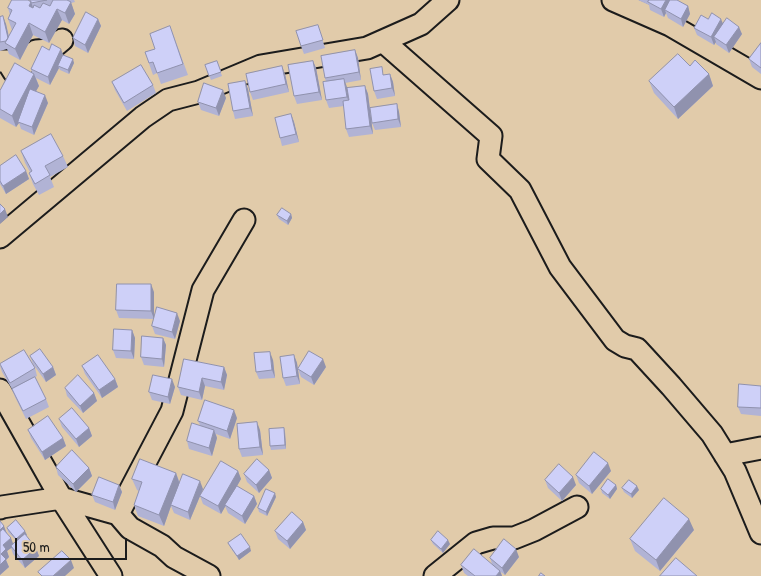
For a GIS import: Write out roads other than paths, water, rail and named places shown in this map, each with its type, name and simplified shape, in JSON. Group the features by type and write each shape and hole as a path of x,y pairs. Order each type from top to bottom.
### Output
{"street":[{"path":"0,236 75,172 143,117 168,100 199,92 261,66 367,48 384,42 421,24 448,0"},
{"path":"613,0 670,25 761,78"},
{"path":"0,61 7,60 14,72 17,72 36,51 50,50 62,40"},
{"path":"384,42 491,136 488,159 520,190 560,267 615,340 625,346 637,349 712,434 735,471 761,533"},
{"path":"118,514 172,411 203,290 244,220"},
{"path":"0,390 61,498 111,576"},
{"path":"725,455 761,448"},
{"path":"0,508 61,498 118,514 130,528 162,546 174,557 209,576"},
{"path":"435,576 476,544 493,538 514,538 534,530 577,507"}]}
